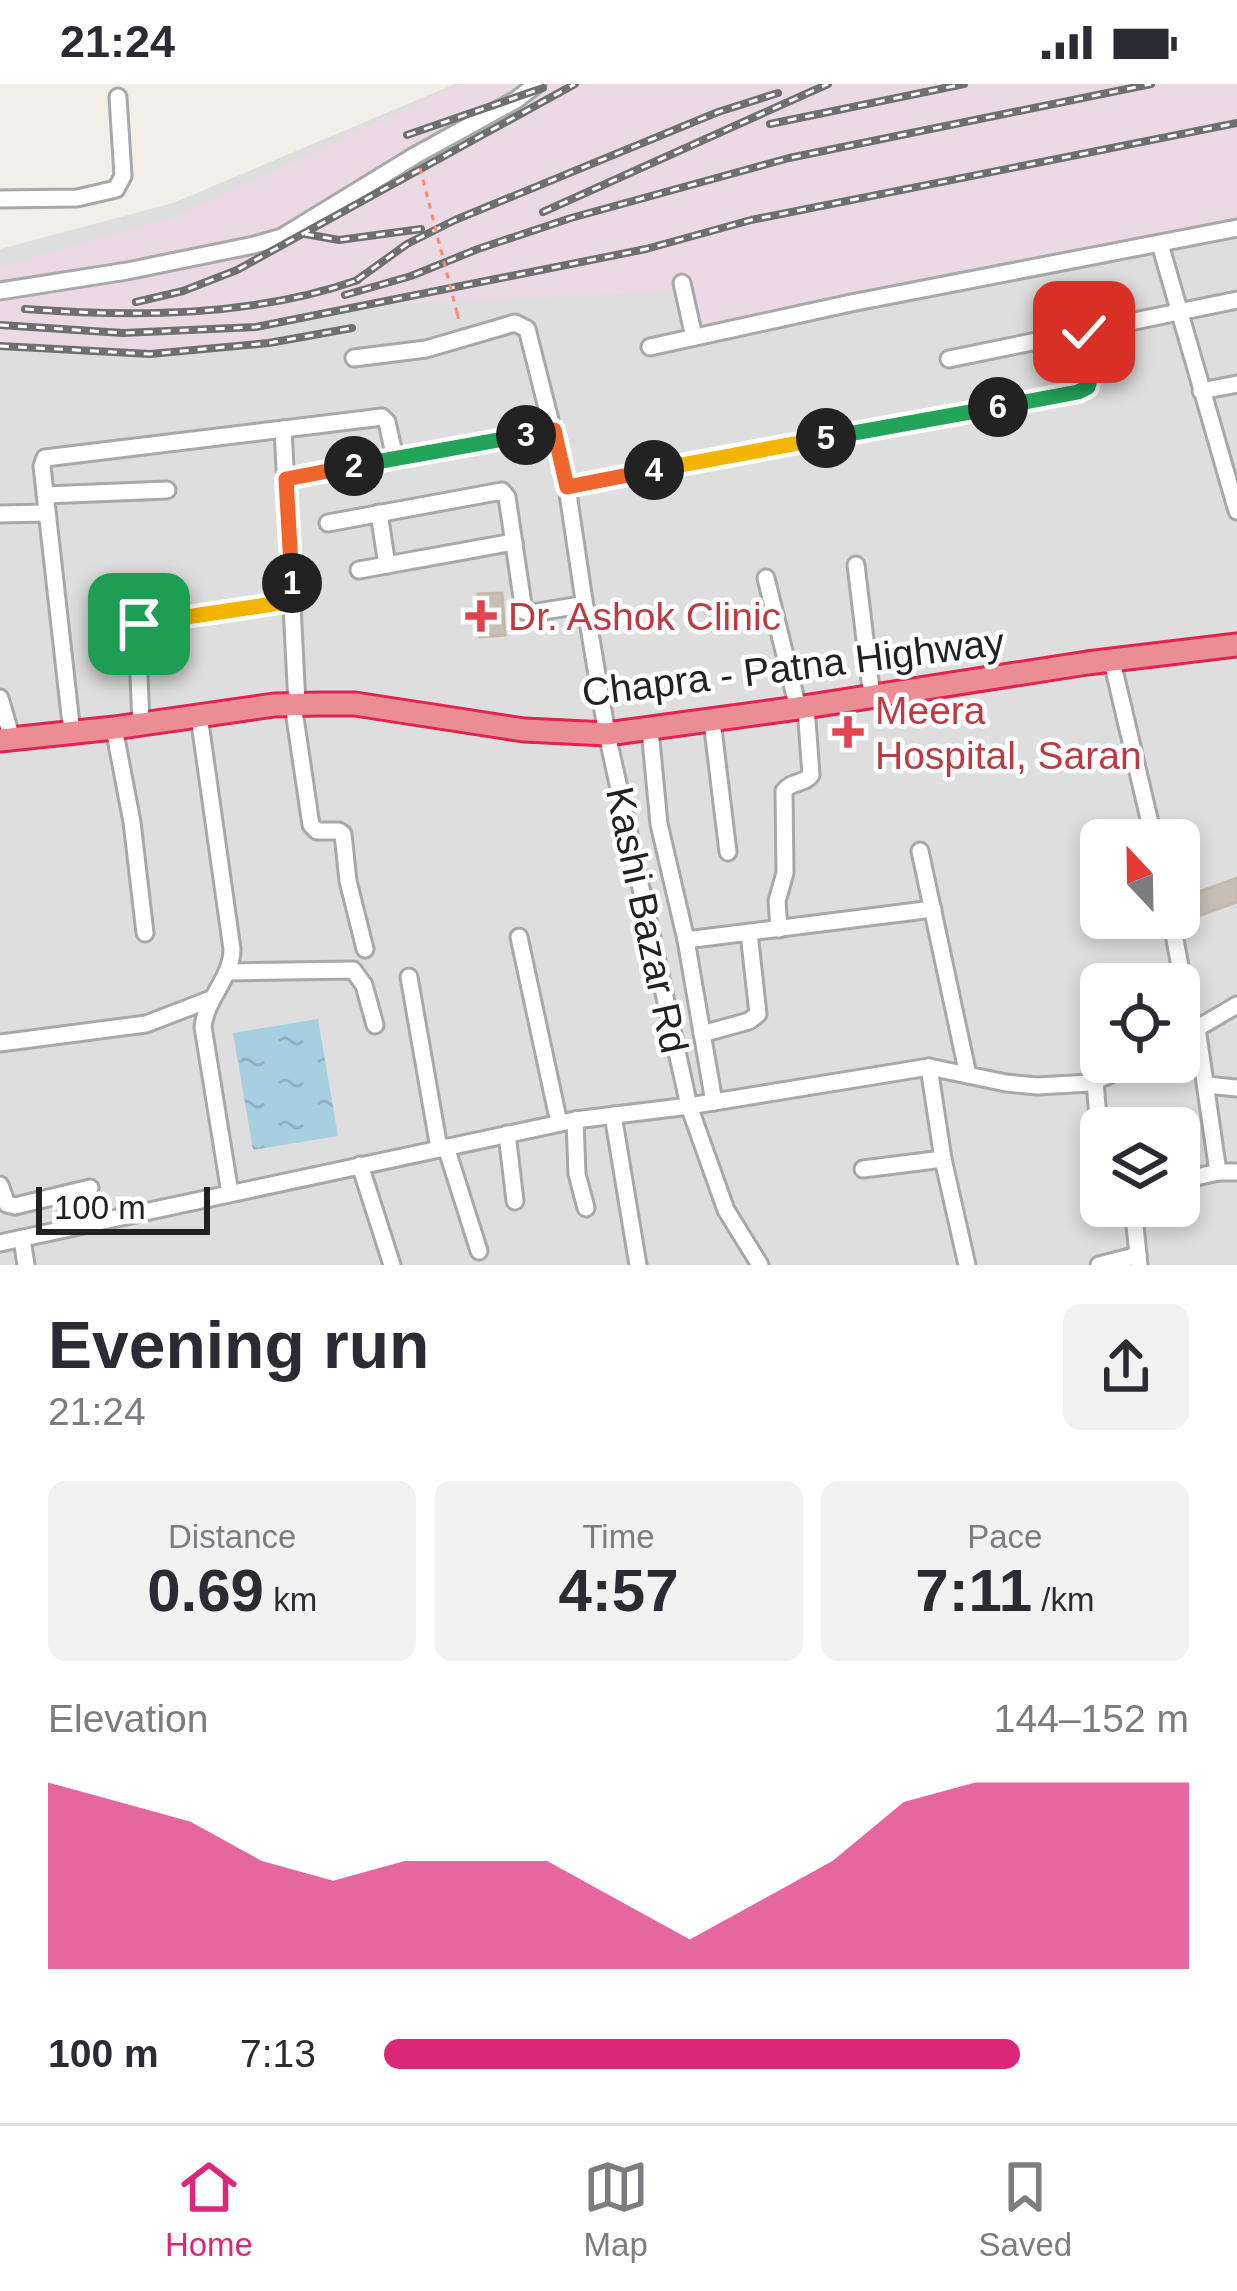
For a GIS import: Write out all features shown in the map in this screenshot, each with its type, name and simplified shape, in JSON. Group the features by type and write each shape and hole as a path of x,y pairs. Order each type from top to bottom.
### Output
{"highway":[{"name":"Chapra - Patna Highway","path":"6,740 295,704 355,704 524,730 607,734 1237,645"}],"street":[{"path":"0,290 127,272 282,237 537,84"},
{"path":"0,199 77,198 116,189 123,176 118,98"},
{"path":"650,347 851,302 1237,228"},
{"path":"1160,244 1237,512"},
{"path":"682,283 694,338"},
{"path":"949,359 1237,300"},
{"name":"Kashi Bazar Rd","path":"354,358 412,352 520,323 532,340 567,487 607,734 688,1106 726,1210 760,1265"},
{"path":"567,487 1078,392 1090,383 1084,332"},
{"path":"1201,391 1237,384"},
{"path":"72,733 42,462 48,457 382,417 395,458"},
{"path":"283,429 295,704 311,825 316,831 343,834 348,881 365,949"},
{"path":"286,479 554,430"},
{"path":"45,495 167,490"},
{"path":"328,523 502,491 507,496 524,611 585,607"},
{"path":"0,514 47,513"},
{"path":"380,513 387,565"},
{"path":"359,570 514,542"},
{"path":"856,565 872,697"},
{"path":"766,578 802,708 811,775 784,790 784,880 776,906 779,929"},
{"path":"141,724 140,622 294,601"},
{"path":"1112,661 1149,819"},
{"path":"0,698 6,740"},
{"path":"199,716 232,949 227,972 203,1020 230,1193"},
{"path":"712,721 728,852"},
{"path":"114,728 132,822 145,933"},
{"path":"650,730 659,824 686,940 714,1102"},
{"path":"920,851 968,1076"},
{"path":"686,940 933,909"},
{"path":"702,1034 758,1014 748,933"},
{"path":"519,937 586,1208"},
{"path":"227,972 353,970 364,985 375,1025"},
{"path":"409,977 442,1148 479,1251"},
{"path":"0,1043 146,1024 211,999"},
{"path":"1200,1027 1237,1005"},
{"path":"1200,1066 1218,1172"},
{"path":"929,1067 967,1265"},
{"path":"0,1244 567,1122 929,1067 1037,1086 1081,1083"},
{"path":"1206,1085 1237,1088"},
{"path":"613,1115 638,1265"},
{"path":"507,1134 515,1201"},
{"path":"863,1169 943,1159"},
{"path":"360,1165 392,1265"},
{"path":"1200,1176 1237,1172"},
{"path":"0,1185 7,1204 15,1206 90,1189"},
{"path":"1099,1265 1138,1260 1135,1227"},
{"path":"22,1239 26,1265"}],"path":[{"path":"420,168 458,313"}],"shaded area":[{"path":"455,84 1237,84 1237,1265 0,1265 0,249 173,203"},
{"path":"461,84 1237,84 1237,232 693,338 680,291 301,309 252,346 138,352 0,346 0,267 173,217"}],"water":[{"path":"318,1019 338,1136 253,1150 233,1033"}],"building":[{"path":"502,593 505,635 480,637 478,594"},
{"path":"1237,878 1237,902 1200,915 1200,892"}],"railway":[{"path":"136,302 183,291 237,270 575,84"},
{"path":"543,212 828,84"},
{"path":"770,124 964,84"},
{"path":"345,295 571,218 789,158 1151,84"},
{"path":"407,135 543,88"},
{"path":"357,280 407,244 455,220 718,112 778,93"},
{"path":"0,325 123,333 256,327 646,249 751,220 1237,123"},
{"path":"305,234 339,240 421,229"},
{"path":"25,309 109,313 235,308 358,280"},
{"path":"0,346 150,354 269,343 352,328"}],"place":[{"name":"Dr. Ashok Clinic","path":"481,616"},
{"name":"Meera Hospital, Saran","path":"848,732"}],"route":[{"path":"139,624 294,601 286,479 554,430 567,487 1078,392 1088,387 1091,376 1084,332"}]}
